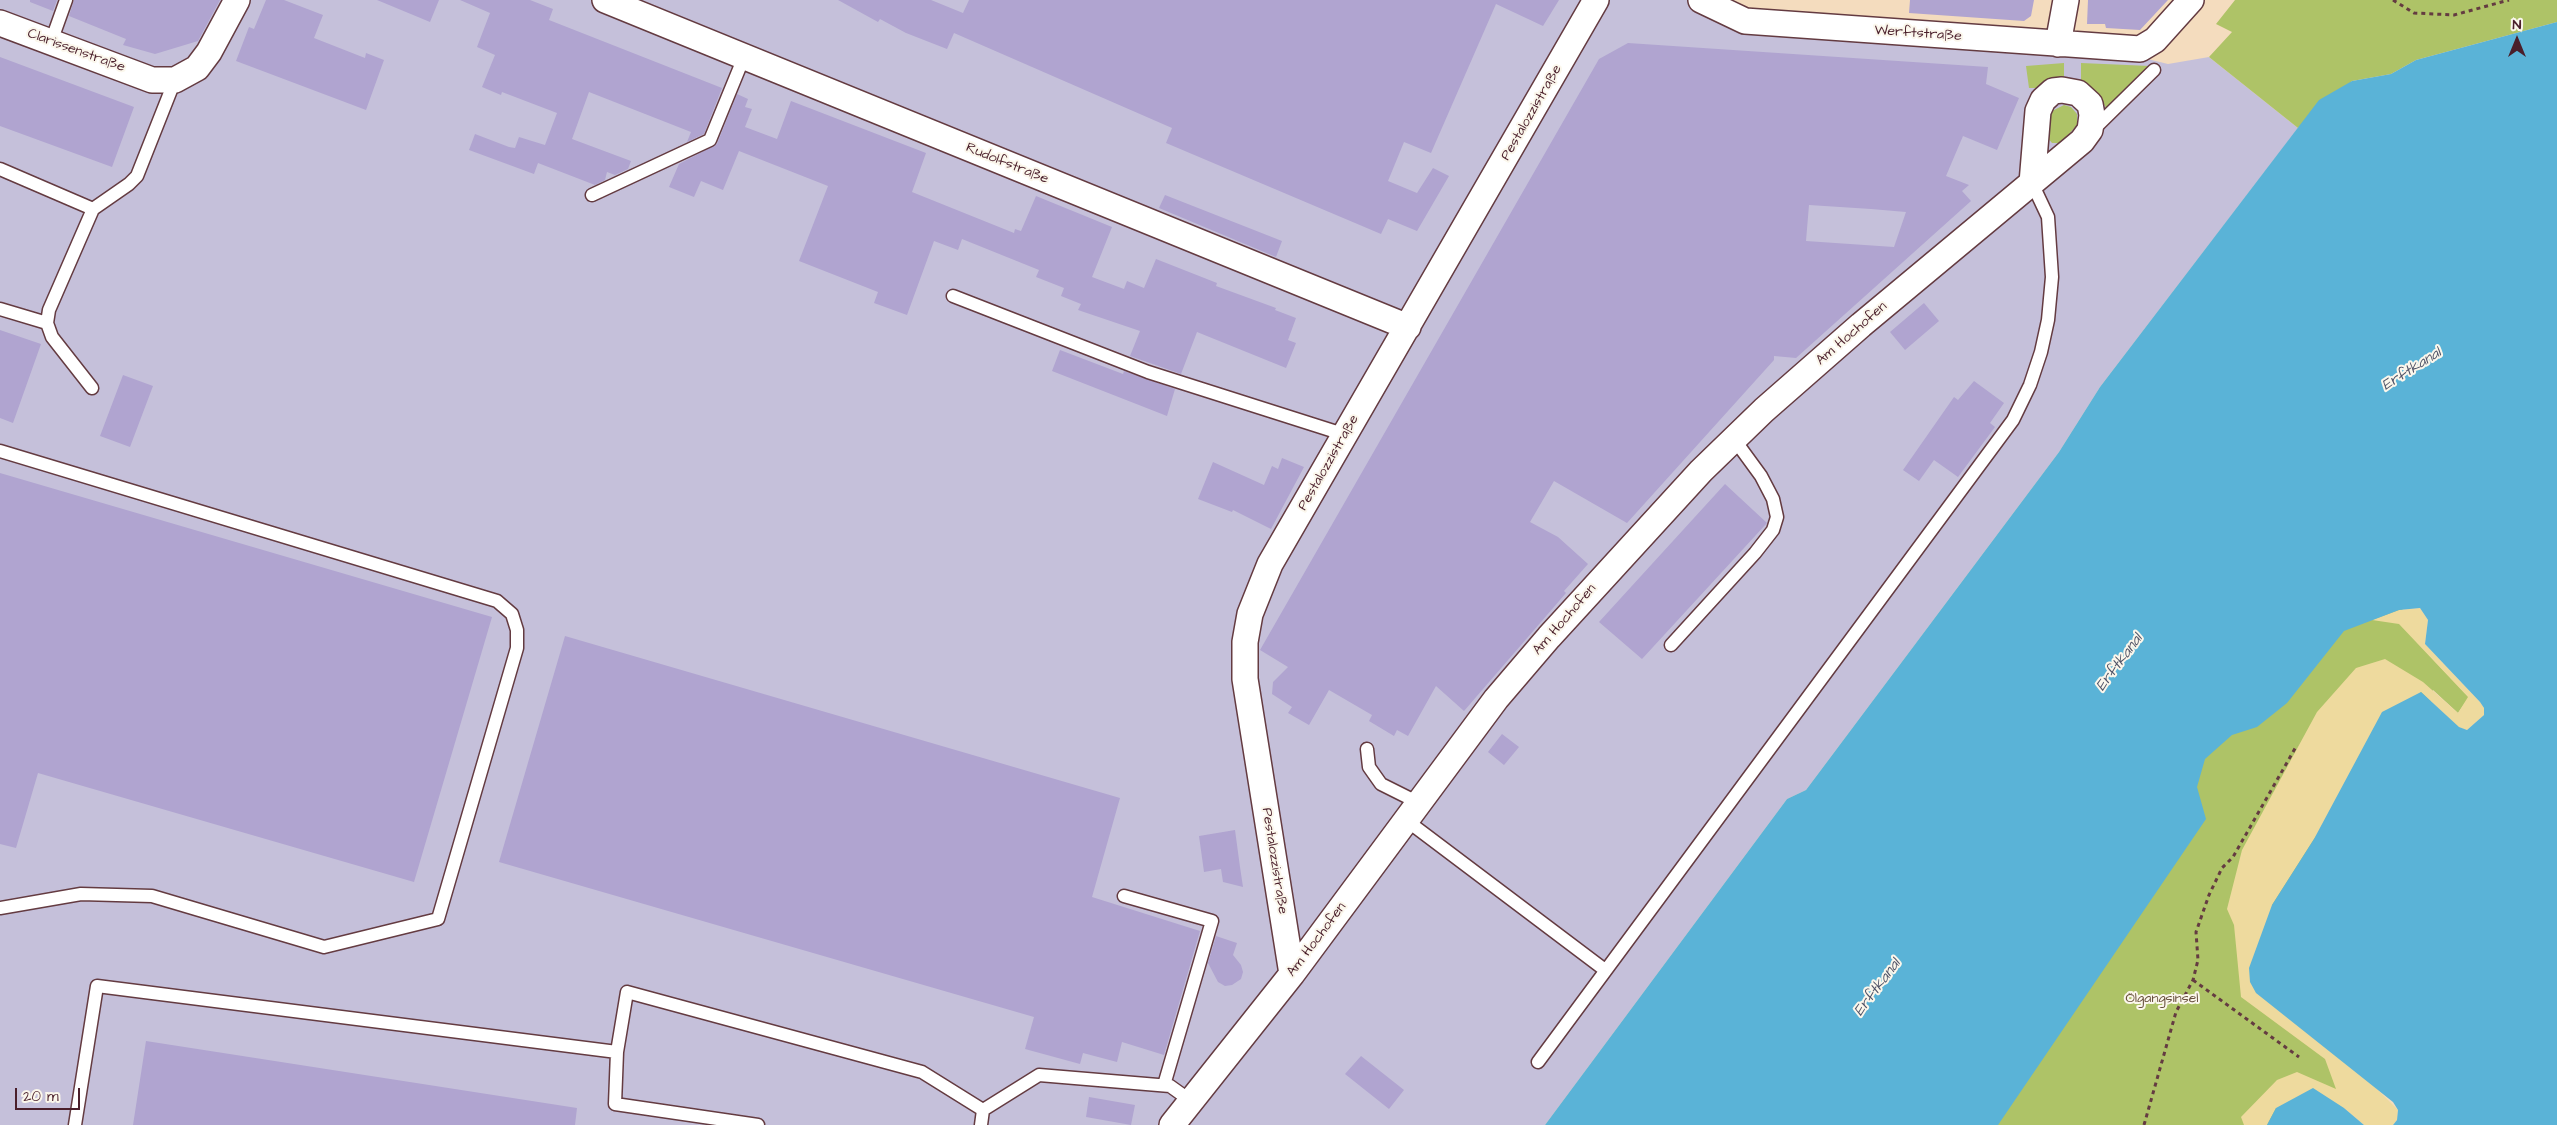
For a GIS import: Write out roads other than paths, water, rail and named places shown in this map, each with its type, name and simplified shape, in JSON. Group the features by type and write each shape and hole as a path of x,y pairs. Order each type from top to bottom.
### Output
{"street":[{"path":"164,80 197,68 209,52 238,0"},
{"name":"Rudolfstraße","path":"606,0 1408,327"},
{"name":"Pestalozzistraße","path":"1292,974 1245,679 1245,642 1250,614 1270,564 1596,0"},
{"name":"Werftstraße","path":"1701,0 1745,21 2140,50 2155,40 2191,0"},
{"path":"2058,44 2066,0"},
{"name":"Clarissenstraße","path":"0,23 164,80"},
{"name":"Am Hochofen","path":"1172,1125 1292,974 1496,699 1549,637 1701,470 1862,326 2082,142 2090,130 2092,115 2090,104 2072,91 2053,91 2043,100 2038,111 2032,182"}],"lane":[{"path":"51,42 66,0"},
{"path":"592,195 710,140 744,57"},
{"path":"2082,142 2154,70"},
{"path":"92,388 52,337 48,323 49,310 93,209 129,184 136,176 164,80"},
{"path":"0,169 93,209"},
{"path":"1538,1062 2013,420 2030,385 2041,352 2048,320 2052,277 2048,217 2032,182"},
{"path":"953,296 1148,372 1346,434"},
{"path":"0,309 48,323"},
{"path":"1671,645 1755,553 1773,530 1778,517 1773,499 1761,476 1734,439"},
{"path":"0,451 497,601 512,614 517,630 517,648 438,919 324,947 152,896 81,894 0,908"},
{"path":"1366,749 1369,767 1381,784 1412,812 1605,970"},
{"path":"1124,896 1212,921 1164,1085"},
{"path":"75,1125 97,986 617,1052"},
{"path":"758,1125 615,1104 617,1052 627,992 922,1072 983,1110"},
{"path":"983,1110 1039,1075 1170,1086 1191,1101"},
{"path":"981,1125 983,1110"}],"water":[{"name":"Erftkanal","path":"2557,22 2557,1125 2393,1125 2397,1120 2398,1110 2393,1102 2256,993 2250,982 2249,968 2272,905 2314,839 2382,712 2421,692 2459,727 2467,730 2484,715 2484,708 2480,702 2425,644 2428,620 2420,608 2399,610 2344,631 2287,703 2257,727 2232,735 2205,759 2197,787 2206,819 1998,1125 1545,1125 1787,799 1806,790 2059,452 2100,387 2319,100 2352,81 2391,74 2416,60"},
{"path":"2313,1088 2344,1108 2364,1125 2267,1125 2276,1108"}],"park label":[{"name":"Ölgangsinsel","path":"2162,999"}]}
